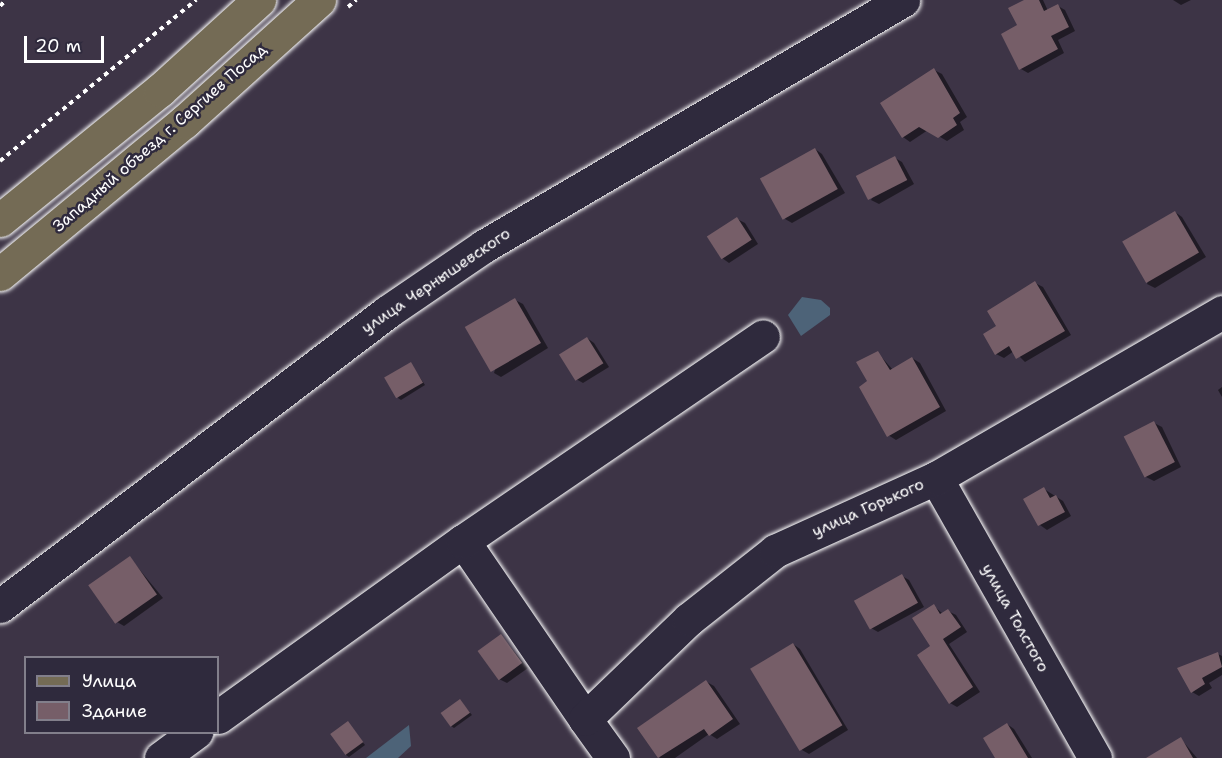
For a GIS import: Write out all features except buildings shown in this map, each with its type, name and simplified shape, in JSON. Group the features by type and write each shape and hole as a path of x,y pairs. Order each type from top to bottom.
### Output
{"main road":[{"path":"0,220 160,90 260,0"},
{"name":"Западный объезд г. Сергиев Посад","path":"0,274 184,122 319,0"}],"street":[{"name":"улица Чернышевского","path":"0,606 426,285 494,240 903,0"},
{"name":"улица Горького","path":"585,719 689,619 775,551 936,478 1222,312"},
{"path":"219,716 463,541 763,336"},
{"name":"улица Толстого","path":"936,478 1095,758"},
{"path":"463,541 613,758"},
{"path":"161,758 193,734"}],"path":[{"path":"0,6 6,0"},
{"path":"0,161 196,0"}],"water":[{"path":"802,297 821,300 830,308 830,315 801,336 788,315"},
{"path":"409,725 411,746 398,758 366,758"}]}
